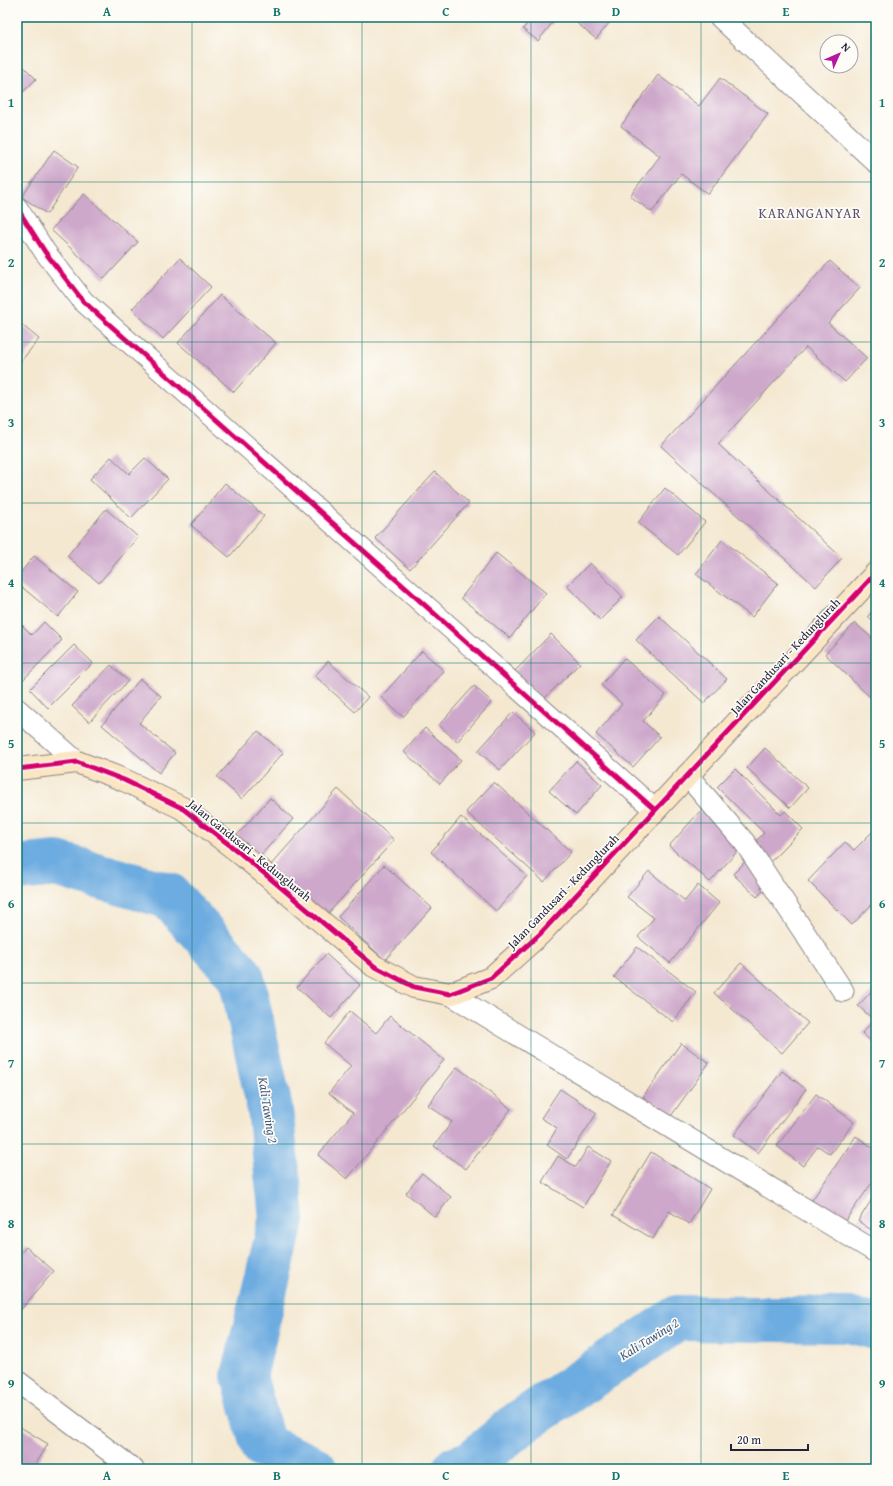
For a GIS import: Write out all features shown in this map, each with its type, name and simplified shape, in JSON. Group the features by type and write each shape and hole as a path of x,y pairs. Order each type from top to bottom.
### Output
{"street":[{"path":"720,17 876,162"},
{"path":"17,208 24,236 45,252 83,301 655,810"},
{"name":"Jalan Gandusari - Kedunglurah","path":"17,769 77,762 124,780 182,808 240,852 374,966 414,987 450,994 491,978 540,934 876,573"},
{"path":"17,709 77,762"},
{"path":"687,775 745,843 844,991"},
{"path":"450,994 876,1252"},
{"path":"17,1381 133,1469"}],"building":[{"path":"532,17 557,17 538,41 523,29"},
{"path":"583,17 614,17 596,39 577,23"},
{"path":"17,60 36,79 19,96 17,95"},
{"path":"658,75 699,106 720,78 768,114 708,194 681,174 652,212 630,196 660,156 621,126"},
{"path":"54,150 78,167 47,214 22,197"},
{"path":"84,194 138,242 104,279 51,230"},
{"path":"180,258 211,287 163,339 132,309"},
{"path":"830,261 860,288 828,323 867,358 845,382 806,347 718,444 842,558 816,587 661,446"},
{"path":"220,295 276,343 234,392 178,343"},
{"path":"17,321 39,339 17,366"},
{"path":"111,457 129,474 145,458 168,479 131,518 90,479"},
{"path":"435,472 469,503 410,569 375,538"},
{"path":"225,483 264,516 229,557 191,525"},
{"path":"665,488 705,522 678,555 638,523"},
{"path":"106,509 138,537 99,583 67,556"},
{"path":"722,540 778,583 752,617 696,574"},
{"path":"496,553 546,593 510,638 461,598"},
{"path":"34,556 78,592 58,617 17,583 17,577"},
{"path":"590,563 623,597 600,620 567,586"},
{"path":"876,609 876,624 868,616"},
{"path":"659,616 727,679 704,703 636,640"},
{"path":"17,620 32,635 44,622 62,640 20,683 17,680"},
{"path":"855,623 876,642 876,693 871,698 825,654"},
{"path":"551,634 580,663 543,700 515,671"},
{"path":"74,645 93,663 48,708 30,689"},
{"path":"422,651 444,671 403,717 381,697"},
{"path":"624,658 666,695 643,721 660,737 633,767 596,734 622,704 601,685"},
{"path":"328,661 368,697 355,712 315,676"},
{"path":"111,665 128,681 89,722 72,706"},
{"path":"140,679 161,696 139,723 175,753 159,773 102,725"},
{"path":"474,686 492,702 457,742 439,725"},
{"path":"513,712 535,732 500,770 478,751"},
{"path":"425,728 461,760 440,784 404,752"},
{"path":"258,731 283,753 242,799 217,777"},
{"path":"765,748 808,788 790,808 747,768"},
{"path":"576,761 602,785 576,815 549,791"},
{"path":"735,769 781,815 785,811 803,829 768,864 750,847 764,833 717,787"},
{"path":"494,782 571,852 544,882 466,812"},
{"path":"338,789 394,840 325,917 269,867"},
{"path":"270,798 293,819 260,856 237,835"},
{"path":"702,809 742,846 710,882 669,846"},
{"path":"461,817 527,876 496,911 431,852"},
{"path":"874,830 876,832 876,900 852,925 808,881 845,842 854,850"},
{"path":"746,861 770,884 757,897 733,874"},
{"path":"384,865 432,908 385,960 338,917"},
{"path":"649,871 685,901 698,885 719,903 670,963 638,937 654,918 627,897"},
{"path":"637,947 696,992 673,1022 614,977"},
{"path":"326,954 360,985 331,1018 297,987"},
{"path":"741,963 808,1023 782,1053 714,993"},
{"path":"876,986 876,1046 862,1033 874,1020 858,1006"},
{"path":"350,1011 376,1033 390,1016 444,1060 347,1179 318,1155 353,1113 329,1093 351,1066 324,1043"},
{"path":"681,1043 709,1063 671,1116 643,1097"},
{"path":"457,1067 511,1109 466,1169 434,1146 452,1122 428,1105"},
{"path":"782,1071 806,1089 758,1153 734,1135"},
{"path":"560,1089 597,1113 567,1159 547,1145 557,1128 541,1118"},
{"path":"816,1094 854,1122 830,1154 818,1146 803,1166 777,1146"},
{"path":"856,1136 876,1150 876,1177 840,1228 808,1206"},
{"path":"588,1147 611,1161 583,1207 542,1182 558,1156 576,1167"},
{"path":"651,1152 710,1189 689,1224 669,1211 653,1239 613,1215"},
{"path":"422,1173 451,1197 435,1217 406,1193"},
{"path":"876,1193 876,1233 858,1221"},
{"path":"26,1247 54,1271 17,1314 17,1257"},
{"path":"17,1425 48,1444 33,1469 17,1469"}],"waterway":[{"name":"Kali Tawing 2","path":"17,868 56,864 169,896 241,976 270,1109 282,1218 244,1376 263,1446 314,1469"},
{"name":"Kali Tawing 2","path":"455,1469 472,1463 520,1423 678,1318 849,1320 876,1327"}],"cycle path":[{"path":"17,208 45,252 83,301 655,810"},
{"path":"17,769 77,762 124,780 182,808 240,853 374,966 414,987 450,994 491,978 540,934 876,573"}],"district":[{"name":"KARANGANYAR","path":"810,213"}]}
